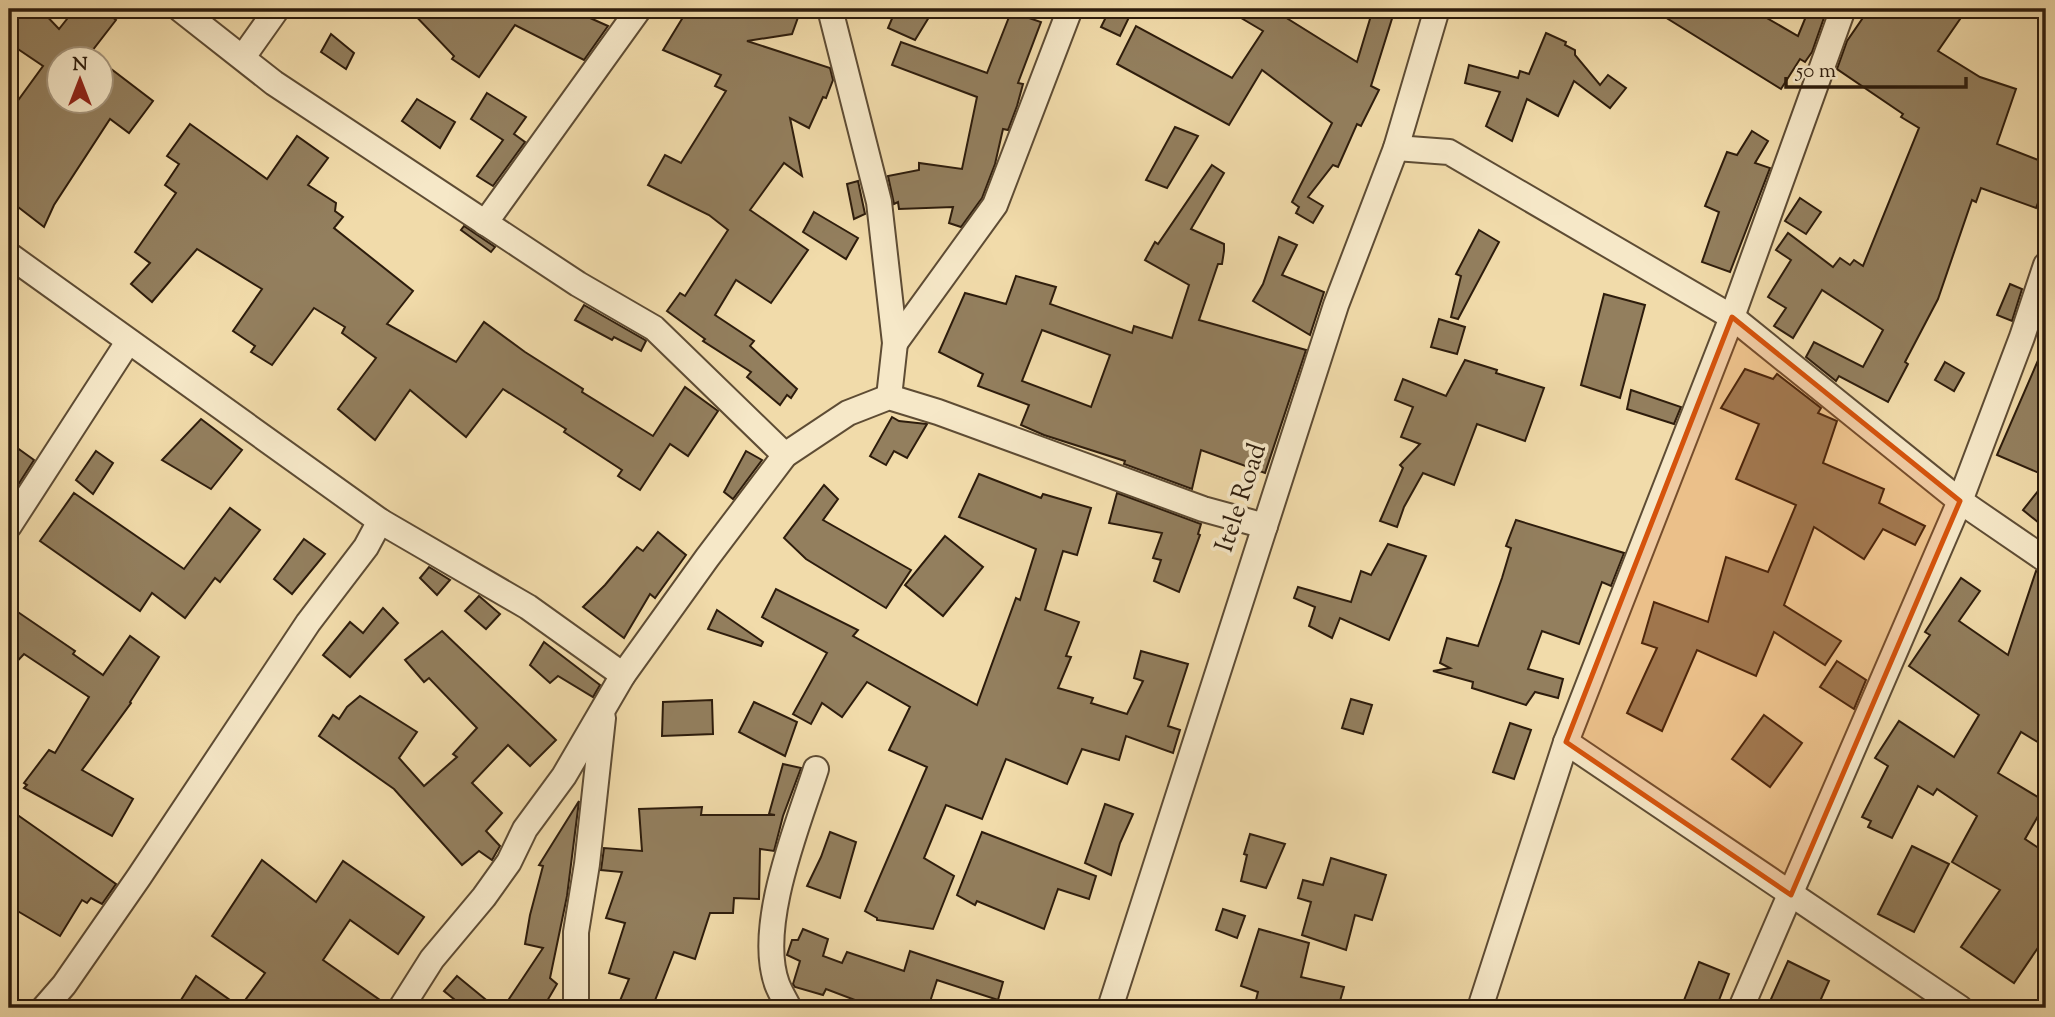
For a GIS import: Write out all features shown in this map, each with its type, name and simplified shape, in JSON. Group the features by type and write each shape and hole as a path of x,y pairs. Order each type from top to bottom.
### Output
{"street":[{"path":"180,9 274,83 578,284 653,328 785,455"},
{"path":"243,57 276,9"},
{"path":"485,223 639,9"},
{"path":"830,9 879,202 895,343 890,397"},
{"path":"895,343 995,205 1070,9"},
{"name":"Itele Road","path":"1110,1008 1336,305 1396,148 1437,9"},
{"path":"1480,1008 1566,741 1732,317 1843,9"},
{"path":"1405,118 1450,152 1732,317 1961,501 2046,560"},
{"path":"1396,148 1450,152"},
{"path":"9,255 380,521 528,607 623,675"},
{"path":"1741,1008 1961,501 2046,265"},
{"path":"9,526 128,342"},
{"path":"401,1008 432,959 484,897 509,862 525,829 564,776 623,675 785,455 848,413 890,397 1203,509 1265,526"},
{"path":"44,1008 94,942 308,623 366,547 380,521"},
{"path":"576,1008 576,932 587,864 604,710"},
{"path":"1566,741 1960,1008"},
{"path":"789,1008 776,982 772,954 774,910 783,872 816,769"}],"highlighted area":[{"path":"1732,317 1960,501 1791,895 1566,742"}],"building":[{"path":"21,9 40,9 59,29 75,9 102,9 116,20 96,46 46,46 46,116 116,116 116,73 153,101 129,133 110,119 54,205 44,227 9,200 9,123 17,108 14,106 43,66 9,43 9,23"},
{"path":"409,9 570,9 608,26 584,60 515,25 479,77 452,59 454,56"},
{"path":"688,9 801,9 792,34 747,41 830,68 833,80 809,128 790,118 802,176 784,163 750,210 808,250 771,303 736,280 715,315 754,341 750,346 797,389 791,398 787,395 780,405 747,377 751,372 703,341 705,339 667,311 680,293 685,296 728,230 709,215 648,185 665,155 681,163 726,91 715,86 721,75 663,50"},
{"path":"896,9 934,9 915,40 888,28"},
{"path":"1110,9 1133,9 1120,36 1101,27"},
{"path":"1226,9 1272,9 1357,62 1373,9 1395,9 1371,86 1379,90 1361,126 1357,124 1338,167 1333,165 1308,197 1323,206 1313,223 1296,213 1299,207 1292,202 1332,123 1262,70 1229,125 1117,64 1136,26 1232,78 1263,31"},
{"path":"1652,9 1751,9 1798,36 1809,9 1827,9 1812,52 1805,62 1800,59 1781,89"},
{"path":"1869,9 1967,9 1938,51 1980,77 2016,89 1997,144 2046,163 2046,182 2036,208 1981,188 1976,202 1972,200 1938,299 1905,362 1908,364 1888,402 1839,376 1836,381 1806,357 1814,342 1863,367 1883,330 1822,290 1793,338 1774,326 1786,308 1768,297 1791,260 1776,250 1788,233 1833,267 1840,258 1850,265 1854,260 1863,266 1919,128 1837,69 1847,41"},
{"path":"1011,12 1041,22 1018,83 1023,84 1017,106 1008,130 1003,129 995,164 982,198 961,227 949,223 953,207 899,209 898,202 894,204 888,176 919,170 919,163 962,169 977,97 892,65 901,42 987,73"},
{"path":"1546,33 1566,42 1565,45 1575,50 1575,55 1600,85 1608,75 1626,88 1610,108 1574,81 1558,116 1527,99 1512,141 1486,126 1500,92 1465,83 1469,65 1518,78 1520,71 1529,74"},
{"path":"331,34 354,53 346,69 321,52"},
{"path":"487,93 526,117 514,134 525,142 493,186 477,176 503,140 471,119"},
{"path":"417,99 455,122 440,148 402,121"},
{"path":"190,124 267,179 297,136 328,158 308,185 336,203 335,211 343,217 334,228 413,291 387,324 456,362 484,322 583,389 582,392 653,436 685,387 718,411 688,456 670,444 640,490 618,476 622,470 564,432 566,429 503,389 466,437 410,390 375,440 338,409 376,358 342,333 345,327 314,308 272,365 251,352 255,346 233,331 262,289 197,249 152,302 131,284 150,263 135,252 176,193 165,185 179,164 167,156"},
{"path":"1175,127 1198,136 1167,188 1146,180"},
{"path":"1752,131 1768,141 1755,163 1770,168 1730,272 1702,262 1719,212 1705,206 1727,152 1737,155"},
{"path":"1212,165 1224,173 1191,229 1224,244 1222,264 1218,264 1199,320 1306,350 1265,473 1201,450 1192,489 1124,464 1125,461 1044,435 1021,425 1029,405 978,386 983,374 939,352 965,293 1006,304 1016,276 1056,287 1050,304 1132,333 1134,326 1172,338 1189,285 1145,260 1155,242 1158,244","holes":["1042,330 1110,355 1091,407 1022,381"]},
{"path":"858,181 865,214 854,219 847,184"},
{"path":"1800,198 1821,212 1806,234 1785,221"},
{"path":"814,212 858,238 846,259 803,232"},
{"path":"464,226 495,247 491,252 461,230"},
{"path":"1479,230 1499,242 1458,319 1451,317 1461,276 1456,274"},
{"path":"1279,237 1297,245 1282,275 1324,292 1310,335 1253,301 1263,284"},
{"path":"2010,284 2022,289 2012,321 1997,315"},
{"path":"1604,294 1645,305 1620,398 1581,385"},
{"path":"584,305 645,340 641,351 614,337 612,340 575,320"},
{"path":"1439,319 1465,327 1457,354 1431,347"},
{"path":"2046,342 2046,476 1997,455"},
{"path":"1465,360 1544,388 1525,441 1477,424 1454,485 1423,473 1404,507 1397,527 1380,521 1403,468 1400,465 1420,444 1401,437 1413,407 1395,400 1403,379 1446,396"},
{"path":"1945,362 1964,373 1954,391 1935,380"},
{"path":"1745,369 1773,379 1777,374 1821,408 1818,413 1837,421 1823,463 1884,489 1879,503 1925,526 1915,545 1883,529 1864,559 1814,527 1784,605 1841,641 1825,665 1774,632 1756,676 1697,650 1662,731 1627,713 1657,648 1642,643 1654,602 1708,622 1726,557 1768,572 1796,505 1736,479 1759,424 1721,408"},
{"path":"1631,390 1681,407 1674,424 1627,409"},
{"path":"892,417 899,421 927,424 907,458 894,451 886,465 870,456"},
{"path":"201,419 242,450 211,489 162,460"},
{"path":"9,442 34,460 9,499"},
{"path":"96,451 113,463 93,494 76,480"},
{"path":"746,451 762,460 733,499 724,492"},
{"path":"979,474 1041,498 1043,494 1091,508 1077,555 1063,551 1045,610 1079,622 1066,656 1071,657 1058,688 1093,698 1091,703 1127,714 1143,681 1134,678 1141,651 1188,664 1168,726 1180,730 1173,753 1126,736 1119,760 1082,749 1067,784 1006,759 982,819 946,805 924,858 954,876 933,929 877,920 865,911 927,767 889,750 910,707 867,682 842,717 822,703 811,724 793,714 827,653 762,617 776,589 858,630 853,636 977,705 1016,598 1020,600 1036,549 959,517"},
{"path":"2046,481 2046,513 2039,523 2023,510"},
{"path":"824,485 838,499 823,520 911,570 886,608 806,559 784,538"},
{"path":"74,493 184,569 230,508 260,530 220,582 215,578 185,618 152,593 140,611 40,541"},
{"path":"1117,493 1201,524 1200,535 1179,592 1154,581 1161,560 1153,558 1162,533 1109,523"},
{"path":"1516,520 1624,553 1611,586 1602,582 1579,644 1542,631 1528,669 1563,679 1558,698 1535,692 1526,705 1472,688 1473,682 1433,671 1450,668 1440,663 1447,638 1478,646 1502,578 1511,548 1506,546"},
{"path":"658,532 686,555 655,598 650,594 624,638 583,607 637,547 643,551"},
{"path":"945,536 983,567 943,616 905,585"},
{"path":"304,539 325,554 292,594 274,579"},
{"path":"1388,544 1426,556 1389,640 1340,618 1332,638 1309,626 1315,607 1294,598 1298,587 1351,602 1361,571 1371,575"},
{"path":"429,567 450,580 437,595 420,578"},
{"path":"2036,571 2046,575 2046,747 2021,732 1998,773 2046,802 2025,839 2046,853 2046,936 2014,983 1961,947 2000,890 1952,862 1977,816 1937,789 1933,795 1918,786 1892,838 1868,827 1871,821 1862,817 1888,766 1875,758 1899,721 1954,757 1979,715 1909,666 1930,635 1925,632 1961,578 1980,591 1959,621 2008,655"},
{"path":"479,596 500,614 486,629 465,611"},
{"path":"9,606 75,651 73,654 103,675 130,636 159,657 131,703 82,770 133,799 112,836 24,788 27,785 24,783 49,750 55,753 89,697 24,654 9,670"},
{"path":"383,608 398,623 350,677 323,655 350,622 363,633"},
{"path":"717,610 763,642 761,646 708,629"},
{"path":"442,631 556,740 530,766 508,745 472,783 502,813 486,831 500,846 492,860 479,851 462,865 394,789 319,736 333,715 339,719 347,707 360,696 417,732 399,758 424,786 457,757 453,754 477,728 429,678 424,682 405,660"},
{"path":"544,642 600,685 593,697 558,676 550,683 530,665"},
{"path":"1837,661 1866,680 1854,709 1820,687"},
{"path":"1351,699 1372,705 1363,734 1342,728"},
{"path":"712,700 713,734 662,736 663,702"},
{"path":"754,702 797,722 785,756 739,732"},
{"path":"1764,715 1802,743 1770,787 1732,759"},
{"path":"1510,723 1531,730 1514,779 1493,772"},
{"path":"783,764 801,768 783,816 774,851 760,849 759,899 734,898 733,913 710,913 695,959 674,952 652,1008 617,1008 629,979 609,973 625,923 606,918 622,872 601,870 604,848 642,851 639,809 702,807 701,815 775,815 769,814"},
{"path":"579,801 567,896 550,978 557,984 543,1008 503,1008 543,948 525,944 543,866 539,865"},
{"path":"1105,804 1133,814 1120,843 1111,875 1085,863"},
{"path":"9,809 116,884 102,904 91,898 87,903 82,900 60,936 9,906"},
{"path":"830,832 856,842 840,898 807,886"},
{"path":"982,832 1096,876 1089,899 1058,889 1044,929 977,901 975,905 957,895"},
{"path":"1250,834 1285,844 1266,888 1241,881 1247,855 1244,854"},
{"path":"1912,846 1949,864 1914,932 1878,914"},
{"path":"1331,858 1386,875 1372,920 1355,915 1346,950 1302,935 1311,902 1298,898 1303,880 1323,885"},
{"path":"262,860 316,902 343,861 424,917 398,954 350,920 323,960 387,1005 386,1008 176,1008 196,976 240,1007 265,973 212,936"},
{"path":"1223,909 1245,916 1237,938 1216,930"},
{"path":"803,929 828,939 823,956 842,963 847,952 904,971 910,951 1003,982 998,1000 937,980 928,1008 876,1008 826,989 823,995 795,987 793,984 800,961 787,955 792,940 798,940"},
{"path":"1259,929 1309,943 1301,977 1344,987 1338,1008 1254,1008 1258,992 1241,986"},
{"path":"1788,961 1829,981 1817,1008 1767,1008"},
{"path":"1699,962 1729,974 1716,1008 1681,1008"},
{"path":"457,976 496,1008 465,1008 444,991"}]}
